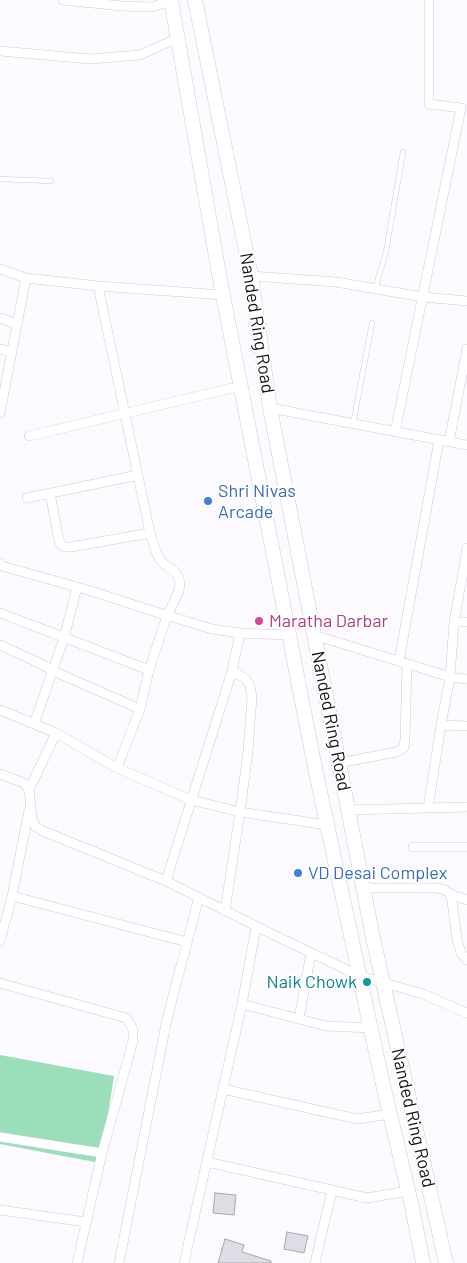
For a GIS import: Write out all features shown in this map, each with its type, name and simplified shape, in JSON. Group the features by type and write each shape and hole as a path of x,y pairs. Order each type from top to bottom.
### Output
{"highway":[{"path":"171,0 241,386 315,768 423,1263"},
{"name":"Nanded Ring Road","path":"196,0 251,276 270,408 363,888 446,1263"}],"street":[{"path":"63,0 152,7 171,0"},
{"path":"395,432 461,108 429,104 428,0"},
{"path":"0,51 90,59 140,55 178,38"},
{"path":"0,269 26,278 98,286 224,295"},
{"path":"251,276 336,282 423,297 467,301"},
{"path":"0,413 2,390 12,352 26,278"},
{"path":"98,286 150,533 160,560 174,571 180,583 179,591 167,616 149,670 140,709 118,768"},
{"path":"0,318 17,324"},
{"path":"0,349 12,352"},
{"path":"450,442 467,349"},
{"path":"29,436 241,386"},
{"path":"270,408 467,445"},
{"path":"339,763 396,752 404,747 403,663 439,440"},
{"path":"27,498 138,475"},
{"path":"50,493 58,536 60,543 64,547 71,548 150,533"},
{"path":"428,808 450,677 454,622 467,548"},
{"path":"0,563 2,566 212,629 240,633 289,635"},
{"path":"34,724 64,638 77,587"},
{"path":"0,613 149,670"},
{"path":"454,622 467,622"},
{"path":"166,881 232,671 240,633"},
{"path":"314,635 450,677 467,679"},
{"path":"0,645 140,709"},
{"path":"225,911 248,750 252,697 250,686 246,679 232,671"},
{"path":"0,710 56,733 118,768 191,800 240,812 327,825"},
{"path":"441,725 467,726"},
{"path":"56,733 29,790 32,818 35,826 43,831 166,881 256,927 360,976 423,994 467,1013"},
{"path":"0,774 24,783 29,790"},
{"path":"0,941 12,896 30,802"},
{"path":"348,810 467,807"},
{"path":"414,847 467,847"},
{"path":"363,888 436,888 467,900"},
{"path":"450,894 457,940 461,953 467,960"},
{"path":"12,896 186,942"},
{"path":"119,1263 167,1019 199,897"},
{"path":"184,1263 242,1004 256,927"},
{"path":"299,1019 311,953"},
{"path":"0,983 126,1018 133,1030 133,1041 102,1153 77,1263"},
{"path":"242,1004 326,1026 371,1028"},
{"path":"223,1089 357,1118 390,1114"},
{"path":"0,1137 102,1153"},
{"path":"207,1162 368,1198 408,1191"},
{"path":"315,1263 332,1190"},
{"path":"0,1210 86,1222"}],"lane":[{"path":"375,289 386,252 404,152"},
{"path":"0,179 51,181"},
{"path":"353,424 372,323"}],"green space":[{"path":"0,1055 114,1076 100,1163 0,1144"}],"building":[{"path":"215,1193 236,1195 234,1215 213,1213"},
{"path":"287,1232 308,1236 304,1253 284,1249"},
{"path":"225,1239 244,1245 242,1252 271,1261 271,1263 218,1263"}],"place":[{"name":"Shri Nivas Arcade","path":"208,501"},
{"name":"Maratha Darbar","path":"259,621"},
{"name":"VD Desai Complex","path":"298,873"},
{"name":"Naik Chowk","path":"367,982"}]}
